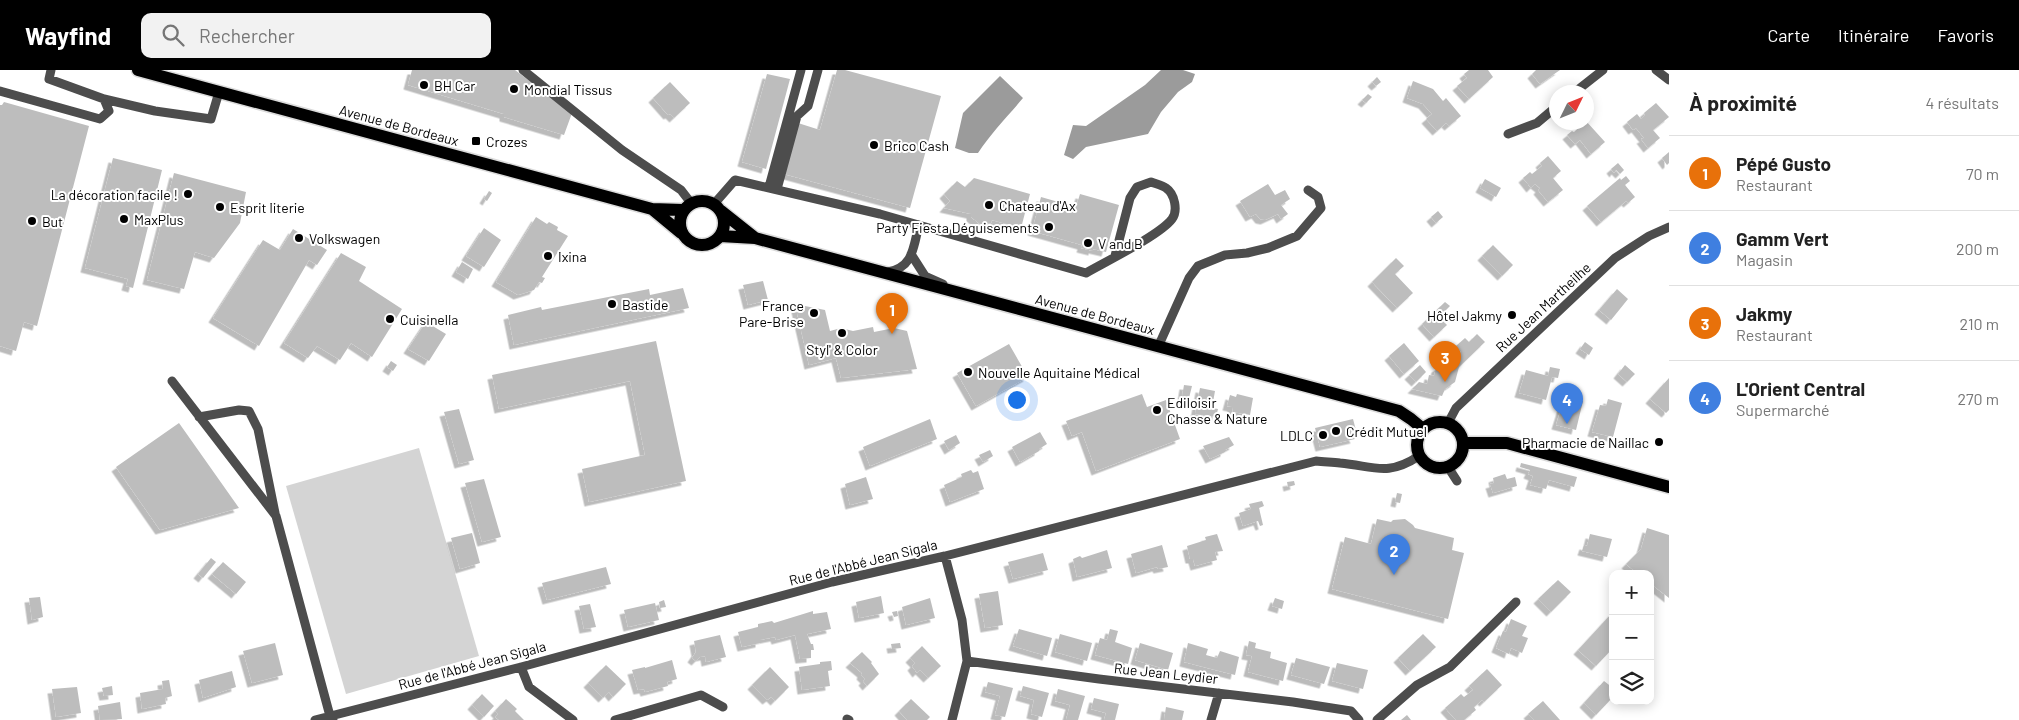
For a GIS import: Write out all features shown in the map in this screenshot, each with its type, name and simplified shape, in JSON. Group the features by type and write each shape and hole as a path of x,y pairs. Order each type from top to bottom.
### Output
{"main road":[{"name":"Avenue de Bordeaux","path":"138,70 652,209 687,207 702,200 718,208 755,238"},
{"path":"681,233 679,222 687,207"},
{"path":"718,208 724,224 720,236"},
{"name":"Avenue de Bordeaux","path":"652,209 689,242 700,246 712,244 720,236 755,238 1399,412 1423,429"},
{"path":"1435,422 1448,423 1458,431 1463,444 1460,458 1448,467 1435,468 1428,466 1419,456 1417,442 1423,429 1435,422"},
{"path":"1463,444 1507,443 1669,487"}],"street":[{"path":"51,70 49,79 104,99 155,111 210,120 219,92"},
{"path":"523,70 622,150 681,190 687,207"},
{"path":"773,188 801,70"},
{"path":"773,188 797,116 808,106 818,70"},
{"path":"1584,85 1603,70"},
{"path":"1656,70 1669,80"},
{"path":"0,92 100,119 110,112 104,99"},
{"path":"1508,134 1537,123 1549,113"},
{"path":"718,208 736,180 919,225 1086,273 1163,228 1173,218 1176,203 1167,189 1151,182 1137,187 1130,198 1115,256"},
{"path":"1158,347 1188,278 1198,266 1225,255 1247,253 1268,248 1297,236 1321,208 1318,197 1308,190"},
{"path":"884,273 897,271 907,264 912,254 919,225"},
{"name":"Rue Jean Martheilhe","path":"1448,423 1456,408 1614,258 1649,236 1669,227"},
{"path":"912,254 925,276 968,296"},
{"path":"172,381 276,516"},
{"path":"199,417 240,410 249,412 258,429 276,516 331,718"},
{"name":"Rue de l'Abbé Jean Sigala","path":"315,720 331,718 832,582 945,556 1316,461 1384,470 1400,466 1419,456"},
{"path":"1448,467 1457,481"},
{"path":"945,556 962,620 966,661 952,720"},
{"path":"1378,720 1417,685 1450,667 1516,602"},
{"name":"Rue Jean Leydier","path":"966,661 1351,711 1359,720"},
{"path":"520,667 529,687 574,720"},
{"path":"1211,720 1219,693"},
{"path":"615,720 701,695 723,707"}],"shaded area":[{"path":"1161,70 1183,70 1195,74 1192,82 1178,92 1161,112 1148,134 1086,147 1073,159 1064,155 1073,125 1086,126 1145,85"},
{"path":"1000,76 1023,98 978,153 969,153 955,148 963,113"},
{"path":"419,448 479,656 346,694 286,486"}],"building":[{"name":"Mondial Tissus","path":"412,70 515,70 572,113 564,135 504,117 504,114 408,85"},
{"path":"837,70 845,70 941,96 910,208 784,174 798,123 820,130"},
{"path":"1469,70 1488,70 1493,77 1469,99 1457,86 1467,78 1464,74"},
{"path":"1536,70 1560,70 1540,84 1532,74"},
{"path":"767,74 790,79 766,169 742,162"},
{"path":"1377,77 1381,82 1376,86 1372,82"},
{"path":"1413,81 1433,89 1443,101 1446,98 1461,116 1449,126 1446,123 1437,131 1426,119 1432,114 1423,104 1407,98"},
{"path":"670,82 690,103 674,118 670,114 668,115 653,98"},
{"path":"1368,94 1372,97 1366,103 1362,100"},
{"name":"But","path":"4,102 89,126 37,326 24,322 16,351 0,346 0,105"},
{"path":"1656,103 1669,117 1653,130 1660,138 1648,148 1641,139 1644,138 1636,128 1633,130 1627,122 1637,114 1641,119 1645,115 1644,113"},
{"path":"1576,130 1594,130 1605,142 1591,154 1580,140 1575,144 1567,135 1572,131"},
{"path":"1669,152 1669,163 1667,165 1662,158"},
{"path":"1548,156 1561,171 1553,178 1563,190 1548,202 1538,190 1540,188 1535,184 1531,188 1523,178 1542,166 1540,163"},
{"name":"MaxPlus","path":"113,158 162,170 133,288 126,286 128,279 85,268"},
{"path":"1618,163 1624,170 1620,174 1616,170 1614,173 1611,169"},
{"path":"174,173 246,192 240,223 214,258 195,252 184,289 147,280"},
{"path":"1626,176 1630,181 1625,185 1635,197 1628,203 1626,201 1601,222 1587,206 1620,178 1621,180"},
{"path":"974,178 1030,194 1021,228 992,220 991,223 981,225 971,217 971,214 944,208 950,201 944,194 957,181 965,187"},
{"path":"1485,179 1501,188 1496,197 1480,188"},
{"path":"1268,184 1275,195 1285,190 1290,199 1281,205 1288,214 1281,219 1278,214 1265,220 1260,219 1256,214 1250,217 1240,201"},
{"path":"489,191 492,193 487,201 484,199"},
{"path":"1080,194 1119,205 1106,252 1081,248 1082,245 1032,231 1041,197 1076,207"},
{"path":"1438,211 1443,217 1436,223 1431,217"},
{"path":"536,217 547,224 549,222 558,227 557,230 568,236 542,277 545,278 542,283 539,282 534,290 518,295 496,282"},
{"path":"484,228 501,240 484,267 466,256"},
{"path":"293,229 327,250 317,265 309,260 259,346 213,318 263,240 280,250"},
{"path":"1493,245 1513,265 1502,276 1482,256"},
{"path":"341,253 366,267 359,281 402,309 372,357 351,343 340,360 317,346 308,358 284,343"},
{"path":"1396,258 1404,266 1395,274 1413,293 1397,308 1372,282"},
{"path":"462,262 473,269 468,279 456,272"},
{"path":"763,281 768,300 748,305 743,285"},
{"path":"683,288 689,308 514,345 508,315 541,307 542,310 649,289 650,295"},
{"path":"1617,289 1628,299 1611,320 1599,310"},
{"path":"1445,302 1450,306 1439,317 1447,325 1434,337 1422,324"},
{"path":"795,304 825,310 830,331 841,328 853,331 873,327 874,332 894,328 907,331 917,369 841,378 836,358 809,365"},
{"path":"426,322 446,334 429,361 408,349"},
{"path":"1477,334 1485,342 1459,367 1455,382 1445,389 1442,396 1412,389 1419,382 1427,384 1429,375 1434,376 1436,368 1440,366 1448,368 1450,361 1461,352 1456,346 1465,338 1469,342"},
{"path":"656,341 686,481 589,502 582,469 645,455 630,381 499,409 492,375"},
{"path":"1585,342 1593,348 1589,355 1580,349"},
{"path":"1404,343 1419,361 1404,374 1389,356"},
{"path":"1009,344 1028,377 976,406 957,373"},
{"path":"391,361 397,365 393,371 387,367"},
{"path":"1420,365 1426,372 1416,382 1409,375"},
{"path":"1625,365 1635,374 1627,382 1618,374"},
{"path":"1550,367 1560,369 1558,378 1552,377 1546,400 1519,393 1526,370 1548,376"},
{"path":"1669,378 1669,410 1666,413 1650,399"},
{"path":"1184,385 1192,386 1189,398 1182,397"},
{"path":"1200,388 1215,391 1212,408 1218,409 1216,417 1195,414"},
{"path":"1142,394 1147,407 1166,400 1180,439 1096,471 1082,432 1072,436 1066,421"},
{"path":"1237,394 1253,398 1250,415 1233,412 1232,407 1227,406 1230,395 1236,397"},
{"path":"1565,396 1583,401 1576,430 1556,425"},
{"path":"1608,399 1622,403 1613,437 1592,432 1600,405 1606,406"},
{"path":"459,409 474,460 459,464 444,412"},
{"path":"930,419 937,439 870,466 863,447"},
{"name":"Crédit Mutuel","path":"1353,419 1357,434 1353,435 1355,439 1320,447 1315,428"},
{"path":"179,423 239,508 160,530 116,467"},
{"path":"1040,432 1047,444 1020,462 1012,447"},
{"path":"956,435 960,443 949,450 944,441"},
{"path":"1229,437 1234,445 1225,450 1225,452 1210,459 1203,446"},
{"path":"990,450 993,456 983,462 979,455"},
{"path":"1521,463 1577,477 1574,487 1549,480 1546,489 1530,485 1533,476 1528,474 1530,470 1520,467"},
{"path":"971,470 973,473 978,471 984,489 950,502 944,485 962,477 961,474"},
{"path":"1505,474 1507,479 1515,477 1517,486 1493,493 1490,484 1494,483 1493,478"},
{"path":"866,477 873,499 850,505 845,484"},
{"path":"484,479 501,537 482,542 465,483"},
{"path":"1294,481 1295,485 1288,487 1287,482"},
{"path":"1397,493 1402,494 1400,503 1395,502"},
{"path":"1262,501 1264,506 1259,508 1263,525 1260,526 1258,521 1243,526 1239,513 1251,509 1249,504"},
{"path":"1377,519 1391,522 1393,520 1405,519 1415,528 1454,538 1452,550 1464,553 1448,619 1332,589 1345,537 1371,544"},
{"path":"1647,528 1669,535 1669,598 1654,586 1654,570 1633,570 1626,564 1641,549"},
{"path":"472,533 480,563 460,569 451,538"},
{"path":"1217,534 1223,551 1215,552 1217,560 1195,566 1193,559 1190,559 1187,546 1206,540 1205,537"},
{"path":"1590,534 1612,539 1607,557 1582,551 1584,545 1587,546"},
{"path":"1162,545 1168,567 1158,569 1157,567 1136,573 1131,554"},
{"path":"1107,550 1112,568 1077,577 1073,559"},
{"path":"1043,553 1048,570 1013,579 1008,562"},
{"path":"211,558 216,562 203,578 198,574"},
{"path":"223,562 246,582 236,594 212,574"},
{"path":"606,567 611,584 547,600 542,583"},
{"path":"1558,580 1571,592 1551,612 1538,599"},
{"path":"998,591 1003,625 985,628 979,594"},
{"path":"881,596 884,613 859,618 856,602"},
{"path":"40,597 43,617 32,620 29,598"},
{"path":"930,598 935,618 906,625 902,607"},
{"path":"1275,598 1284,601 1282,609 1272,606"},
{"path":"664,600 666,607 660,608 659,602"},
{"path":"655,603 659,620 628,627 624,610"},
{"path":"590,604 596,627 584,629 579,606"},
{"path":"813,611 813,614 827,612 831,629 807,634 814,650 811,650 811,658 800,659 795,635 776,640 775,637 760,640 760,643 742,647 738,632 758,627 758,624 772,621 774,623"},
{"path":"897,611 898,616 894,617 892,612"},
{"path":"1609,616 1609,652 1596,666 1578,650"},
{"path":"1511,619 1527,626 1522,636 1528,638 1522,653 1511,648 1509,654 1496,648 1503,631 1506,632"},
{"path":"1019,629 1052,638 1047,656 1013,646"},
{"path":"1110,629 1118,631 1115,642 1132,648 1128,664 1095,655 1100,638 1107,640"},
{"path":"1060,634 1092,643 1087,661 1055,652"},
{"path":"1423,634 1436,647 1410,671 1398,658"},
{"path":"720,635 726,657 706,662 705,656 700,657 696,661 692,658 696,652 694,641"},
{"path":"1249,641 1256,643 1255,648 1271,652 1270,658 1287,663 1283,681 1248,672 1252,656 1246,655"},
{"path":"275,643 283,675 252,683 243,651"},
{"path":"900,643 901,648 892,649 891,644"},
{"path":"1140,643 1173,653 1168,670 1135,660"},
{"path":"1188,643 1208,649 1206,655 1217,658 1220,651 1239,657 1235,675 1184,662"},
{"path":"922,646 941,666 928,678 920,670 917,673 912,666 915,663 910,658"},
{"path":"862,652 872,662 879,674 867,686 863,681 865,679 861,675 862,673 850,663"},
{"path":"1296,658 1330,667 1324,684 1291,675"},
{"path":"672,660 677,679 667,682 668,686 645,692 644,689 638,690 632,670"},
{"path":"831,661 832,670 828,671 830,686 802,690 799,667"},
{"path":"1337,663 1368,670 1363,689 1332,681"},
{"path":"606,665 626,684 613,697 609,692 603,698 588,683"},
{"path":"770,667 789,687 775,701 771,697 767,700 752,685"},
{"path":"1487,669 1502,685 1484,702 1482,700 1474,707 1476,710 1464,720 1456,720 1445,708 1461,694 1464,697 1473,690 1469,686"},
{"path":"232,671 236,687 203,698 199,680"},
{"path":"169,680 172,696 165,698 166,704 142,709 140,693 163,689 162,681"},
{"path":"1604,681 1609,685 1609,701 1596,715 1584,703"},
{"path":"988,682 1013,688 1005,717 995,715 1000,696 985,692"},
{"path":"112,686 113,695 104,696 102,688"},
{"path":"1023,686 1049,693 1042,717 1031,714 1034,700 1020,696"},
{"path":"77,687 81,713 56,717 52,689"},
{"path":"1058,689 1085,696 1078,720 1066,720 1070,705 1055,701"},
{"path":"482,694 494,706 484,717 472,705"},
{"path":"1094,698 1119,704 1115,720 1104,720 1106,713 1091,709"},
{"path":"506,699 517,709 515,711 524,720 499,720 495,717 498,714 495,711"},
{"path":"911,699 930,717 927,720 907,720 899,711"},
{"path":"1543,701 1560,720 1534,720 1528,714"},
{"path":"120,702 122,719 100,720 98,706"},
{"path":"1166,707 1184,711 1182,720 1164,720"},
{"path":"1407,715 1411,720 1401,720"}],"place":[{"name":"BH Car","path":"424,85"},
{"name":"Mondial Tissus","path":"514,89"},
{"name":"Crozes","path":"476,141"},
{"name":"Brico Cash","path":"874,145"},
{"name":"La décoration facile !","path":"188,194"},
{"name":"Chateau d'Ax","path":"989,205"},
{"name":"Esprit literie","path":"220,207"},
{"name":"MaxPlus","path":"124,219"},
{"name":"But","path":"32,221"},
{"name":"Party Fiesta Déguisements","path":"1049,227"},
{"name":"Volkswagen","path":"299,238"},
{"name":"V and B","path":"1088,243"},
{"name":"Ixina","path":"548,256"},
{"name":"Bastide","path":"612,304"},
{"name":"France Pare-Brise","path":"814,313"},
{"name":"Hôtel Jakmy","path":"1512,315"},
{"name":"Cuisinella","path":"390,319"},
{"name":"Styl' & Color","path":"842,333"},
{"name":"Pépé Gusto","path":"892,334"},
{"name":"Nouvelle Aquitaine Médical","path":"968,372"},
{"name":"Jakmy","path":"1445,382"},
{"name":"Ediloisir Chasse & Nature","path":"1157,410"},
{"name":"L'Orient Central","path":"1567,424"},
{"name":"Crédit Mutuel","path":"1336,431"},
{"name":"LDLC","path":"1323,435"},
{"name":"Pharmacie de Naillac","path":"1659,442"},
{"name":"Gamm Vert","path":"1394,575"}]}
